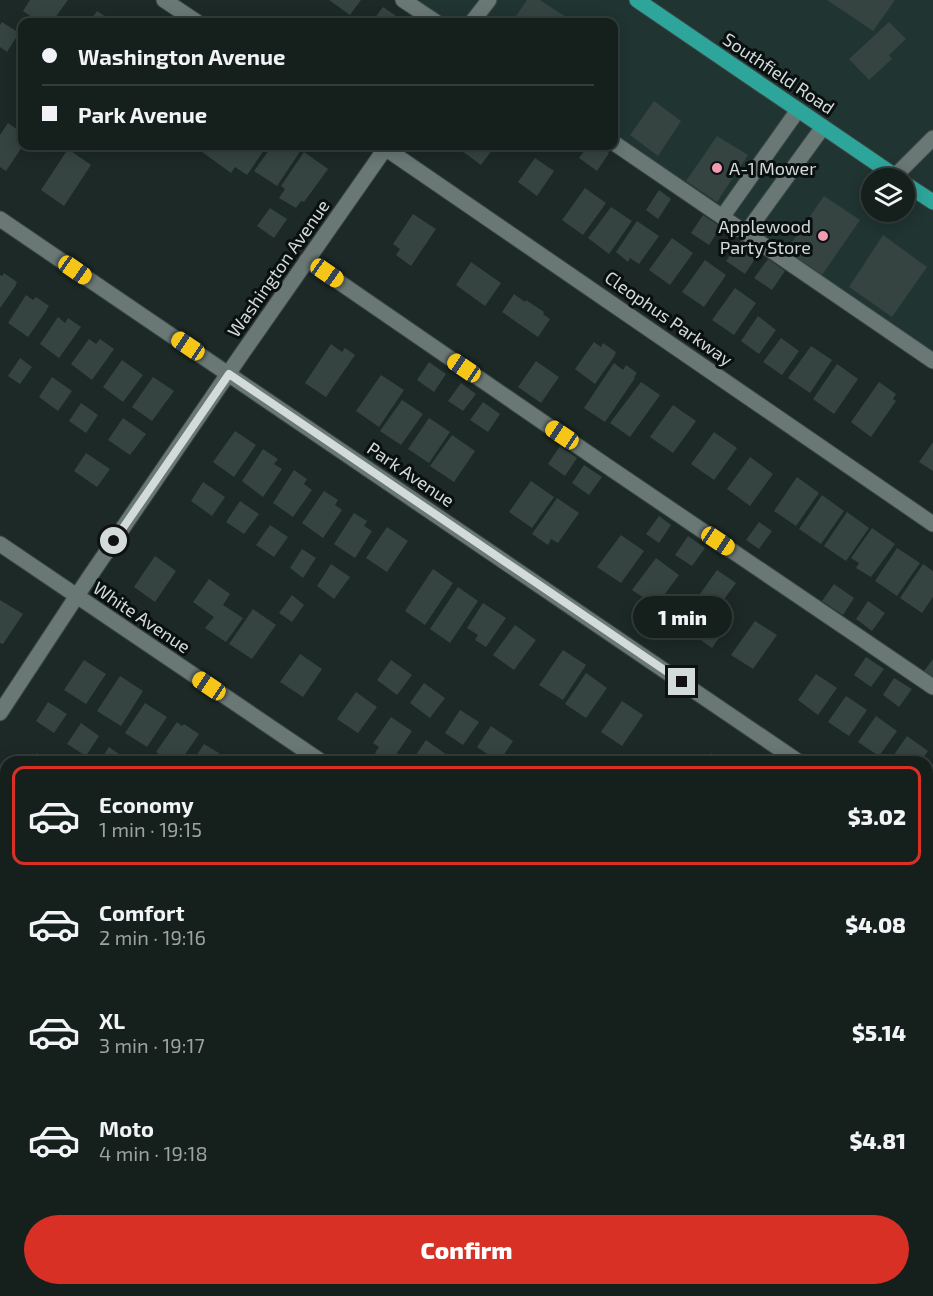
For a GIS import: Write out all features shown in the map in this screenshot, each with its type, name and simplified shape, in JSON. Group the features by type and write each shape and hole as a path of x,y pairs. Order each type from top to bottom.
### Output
{"main road":[{"name":"Southfield Road","path":"647,2 883,168"},
{"name":"Southfield Road","path":"915,190 933,202"}],"street":[{"path":"164,0 191,18"},
{"path":"403,0 430,18"},
{"path":"475,18 489,0"},
{"path":"723,216 798,110"},
{"path":"746,233 823,127"},
{"path":"908,168 933,138"},
{"path":"618,145 933,360"},
{"name":"Washington Avenue","path":"0,713 77,596 382,150"},
{"name":"Cleophus Parkway","path":"391,150 933,524"},
{"name":"Park Avenue","path":"0,219 790,756"},
{"path":"307,260 933,687"},
{"name":"White Avenue","path":"0,543 313,756"}],"shaded area":[{"path":"403,0 933,0 933,361 618,146 618,18 430,18"}],"building":[{"path":"30,0 68,0 55,18 33,18 23,11"},
{"path":"329,0 361,0 350,15"},
{"path":"527,0 540,0 566,17 565,18 515,18"},
{"path":"827,0 895,0 873,31"},
{"path":"383,7 399,18 375,18"},
{"path":"97,11 108,18 92,18"},
{"path":"2,22 18,32 7,52 0,47"},
{"path":"889,22 906,39 889,55 892,59 869,80 849,59"},
{"path":"654,101 681,121 658,156 630,135"},
{"path":"8,123 18,130 18,150 20,150 6,171 0,167 0,135"},
{"name":"A-1 Mower","path":"717,136 748,155 717,202 686,181"},
{"path":"67,150 91,165 64,206 41,190"},
{"path":"199,150 264,150 247,175 235,167 231,173"},
{"path":"269,150 301,150 277,186 254,171"},
{"path":"463,150 492,150 481,165"},
{"path":"585,150 605,150 609,153 597,171 579,158"},
{"path":"304,152 328,169 304,202 301,201 296,208 279,198 285,189 281,186"},
{"path":"535,158 554,171 537,196 518,182"},
{"path":"585,188 606,203 583,235 562,220"},
{"path":"659,190 671,199 658,219 646,210"},
{"name":"Applewood Party Store","path":"824,196 860,220 822,275 786,251"},
{"path":"611,207 632,221 609,254 588,238"},
{"path":"270,208 287,219 274,238 257,226"},
{"path":"413,214 436,229 411,266 396,255 400,249 393,244"},
{"path":"703,215 721,227 709,245 691,233"},
{"path":"637,221 659,236 639,264 630,258 628,262 616,252"},
{"path":"883,235 927,267 892,317 849,287"},
{"path":"672,238 693,253 670,285 649,270"},
{"path":"741,240 759,253 745,274 726,261"},
{"path":"768,259 785,271 772,290 754,278"},
{"path":"705,260 726,275 704,307 682,292"},
{"path":"471,262 501,283 485,306 456,285"},
{"path":"4,273 17,282 0,308 0,275"},
{"path":"735,288 756,303 734,335 712,320"},
{"path":"514,294 544,312 543,314 550,319 538,337 502,312"},
{"path":"26,295 33,300 36,297 49,306 28,337 8,323"},
{"path":"758,316 776,330 759,354 741,341"},
{"path":"58,317 65,323 68,318 81,327 59,358 40,344"},
{"path":"781,338 799,351 782,375 763,362"},
{"path":"89,339 96,344 100,339 114,349 92,380 71,364"},
{"path":"594,342 601,347 603,343 616,352 595,384 575,369"},
{"path":"331,344 342,352 345,348 355,355 326,397 305,383"},
{"path":"811,346 832,360 810,393 788,378"},
{"path":"20,358 32,367 20,384 8,376"},
{"path":"122,360 143,375 123,402 103,387"},
{"path":"536,361 559,377 541,403 518,387"},
{"path":"429,362 446,374 434,392 417,380"},
{"path":"614,363 623,370 626,365 637,373 605,422 584,408"},
{"path":"837,364 858,379 834,414 813,399"},
{"path":"381,375 404,390 379,427 356,411"},
{"path":"52,377 72,391 58,411 39,397"},
{"path":"153,377 174,391 152,421 132,407"},
{"path":"641,382 660,395 630,437 610,423"},
{"path":"879,382 896,394 893,399 896,401 871,437 851,422"},
{"path":"461,383 476,394 463,411 448,401"},
{"path":"402,400 423,414 401,445 380,431"},
{"path":"483,402 500,414 488,432 470,420"},
{"path":"81,403 98,415 86,433 69,421"},
{"path":"673,405 696,421 673,453 650,437"},
{"path":"123,418 146,434 130,455 108,440"},
{"path":"429,418 450,432 429,463 408,449"},
{"path":"235,431 256,445 234,477 213,462"},
{"path":"714,432 737,448 714,480 691,464"},
{"path":"452,435 475,451 454,482 430,466"},
{"path":"933,442 933,471 919,462"},
{"path":"560,446 577,458 565,476 548,464"},
{"path":"263,449 278,459 274,464 282,469 263,497 242,481"},
{"path":"86,453 110,469 97,487 74,471"},
{"path":"750,457 773,474 750,506 727,489"},
{"path":"584,465 602,477 589,495 572,483"},
{"path":"294,470 307,479 304,484 312,490 293,517 273,503"},
{"path":"797,477 819,493 796,526 774,511"},
{"path":"531,481 554,497 532,528 509,512"},
{"path":"203,482 225,497 212,516 191,501"},
{"path":"324,491 338,500 335,505 342,510 323,538 302,523"},
{"path":"822,495 844,511 821,544 799,529"},
{"path":"557,498 579,513 558,543 551,539 548,545 532,534"},
{"path":"240,501 259,514 244,534 226,522"},
{"path":"847,512 869,528 846,561 824,546"},
{"path":"354,513 367,521 364,526 372,531 355,558 334,544"},
{"path":"659,516 671,525 659,543 646,534"},
{"path":"759,522 772,531 759,549 746,540"},
{"path":"270,525 288,537 274,557 256,545"},
{"path":"387,527 408,541 387,572 366,558"},
{"path":"872,528 895,544 871,577 856,568 859,563 851,558"},
{"path":"621,535 644,551 621,583 597,567"},
{"path":"688,536 705,548 692,566 675,555"},
{"path":"897,548 920,563 897,596 875,581"},
{"path":"302,549 316,558 303,578 290,568"},
{"path":"155,556 176,571 155,602 134,587"},
{"path":"656,558 679,575 656,606 632,590"},
{"path":"331,564 350,577 334,599 317,586"},
{"path":"923,564 933,571 933,597 922,613 900,598"},
{"path":"433,569 453,583 425,625 405,611"},
{"path":"717,570 736,583 719,606 734,616 712,648 688,631 710,602 700,594"},
{"path":"209,579 230,594 223,605 243,618 226,642 205,628 214,617 193,602"},
{"path":"834,584 854,598 843,615 822,601"},
{"path":"458,587 478,601 450,643 430,629"},
{"path":"292,595 304,605 292,622 279,613"},
{"path":"0,600 23,614 3,644 0,643"},
{"path":"868,601 885,613 872,631 856,619"},
{"path":"483,603 506,618 486,647 475,640 478,635 467,628"},
{"path":"253,609 276,625 252,659 229,644"},
{"path":"755,621 777,635 753,669 731,655"},
{"path":"515,625 536,640 514,670 493,655"},
{"path":"563,650 586,665 563,700 539,685"},
{"path":"300,654 322,669 303,697 280,682"},
{"path":"866,657 884,669 871,687 854,675"},
{"path":"933,659 933,677 924,671"},
{"path":"84,660 106,674 86,704 64,690"},
{"path":"391,660 412,675 397,695 377,680"},
{"path":"586,673 607,688 586,718 565,704"},
{"path":"816,674 837,688 818,715 798,700"},
{"path":"120,676 143,691 121,726 97,711"},
{"path":"894,678 912,689 899,707 883,695"},
{"path":"424,683 445,698 430,718 410,703"},
{"path":"356,692 377,707 358,733 337,719"},
{"path":"846,696 867,710 849,736 828,722"},
{"path":"622,701 643,715 622,746 601,732"},
{"path":"48,702 67,714 54,733 36,721"},
{"path":"145,703 167,717 147,747 125,733"},
{"path":"460,710 479,722 463,745 445,733"},
{"path":"876,716 897,731 879,756 858,742"},
{"path":"391,717 412,731 395,756 380,756 375,753 379,747 373,743"},
{"path":"177,722 199,734 184,756 162,756 156,752"},
{"path":"81,723 99,736 86,756 67,744"},
{"path":"491,726 513,741 503,756 490,756 477,747"},
{"path":"907,736 928,751 924,756 893,756"},
{"path":"426,740 447,755 446,756 415,756"},
{"path":"204,744 219,753 218,756 196,756"},
{"path":"109,747 122,756 103,756"}],"place":[{"name":"A-1 Mower","path":"717,168"},
{"name":"Applewood Party Store","path":"823,236"}],"route":[{"path":"114,541 229,374 682,682"}]}
